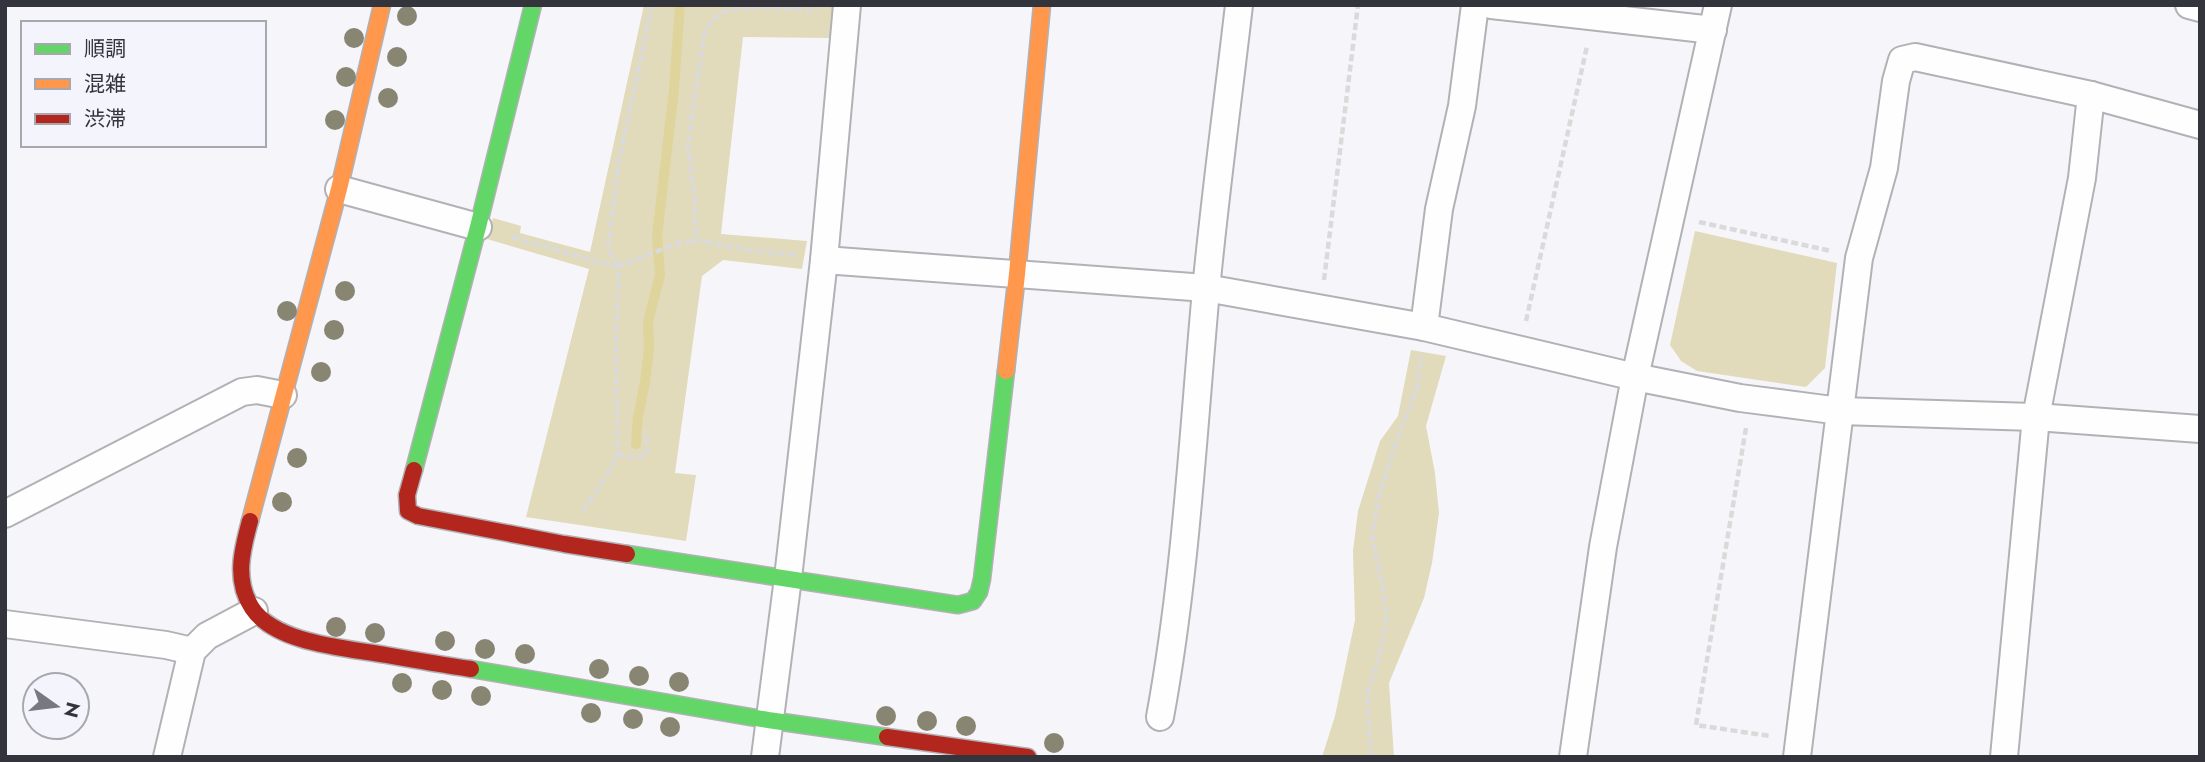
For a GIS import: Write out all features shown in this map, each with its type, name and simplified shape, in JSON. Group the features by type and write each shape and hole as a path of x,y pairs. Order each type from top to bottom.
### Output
{"street":[{"path":"382,5 339,189 240,556 241,581 254,611 269,627 321,645 768,720 1028,757"},
{"path":"533,5 407,495 408,510 418,516 564,544 958,605 973,601 979,592 982,579 1017,274 1042,5"},
{"path":"1160,718 1184,555 1206,288 1239,5"},
{"path":"1424,327 1439,209 1462,106 1475,5"},
{"path":"1491,5 1593,16 1715,17 1634,377 1603,547 1573,757"},
{"path":"2189,5 2200,8"},
{"path":"765,757 824,260 846,10"},
{"path":"1798,748 1858,258 1884,168 1896,81 1902,60 1915,57 2091,95 2200,125"},
{"path":"2004,757 2036,417 2082,178 2091,95"},
{"path":"339,189 478,227"},
{"path":"824,260 1206,288 1424,327 1634,377 1740,398 1840,411 2036,417 2200,429"},
{"path":"5,514 242,392 257,390 283,395"},
{"path":"167,757 192,651 207,636 254,611"},
{"path":"5,624 166,645 192,651"}],"path":[{"path":"564,544 586,504 612,467 617,453 616,329 619,266 608,249 619,161 652,5"},
{"path":"1321,309 1358,5"},
{"path":"696,240 695,202 688,145 709,22 724,11 785,8 846,10"},
{"path":"1519,349 1593,16"},
{"path":"1692,220 1858,258"},
{"path":"478,227 619,266 676,244 696,240 824,260"},
{"path":"1371,757 1367,694 1378,661 1387,618 1372,537 1379,496 1417,389 1424,327"},
{"path":"1747,420 1696,725 1798,748"},
{"path":"617,453 627,457 644,457 649,442 643,431"}],"shaded area":[{"path":"644,5 834,5 832,38 743,37 721,234 807,241 802,269 723,260 702,276 675,473 696,475 686,541 526,517 589,269 487,239 493,218 521,226 520,233 590,252"},
{"path":"1695,231 1837,263 1825,368 1806,387 1697,371 1681,361 1670,345"},
{"path":"1411,350 1446,356 1426,426 1439,513 1432,563 1424,598 1389,683 1394,757 1322,757 1335,716 1355,620 1353,551 1358,511 1380,441 1398,416"}],"waterway":[{"path":"636,444 649,348 648,322 660,275 657,236 674,89 680,5"}],"traffic: fast":[{"path":"414,470 533,5"},
{"path":"627,554 958,605 973,601 979,592 982,579 1006,371"},
{"path":"471,669 768,720 887,737"}],"traffic: slow":[{"path":"250,521 339,189 382,5"},
{"path":"1006,371 1042,5"}],"traffic: jam":[{"path":"414,470 407,495 408,511 418,516 627,554"},
{"path":"250,521 242,554 241,576 246,597 263,620 295,637 333,647 471,669"},
{"path":"887,737 1028,757"}]}
